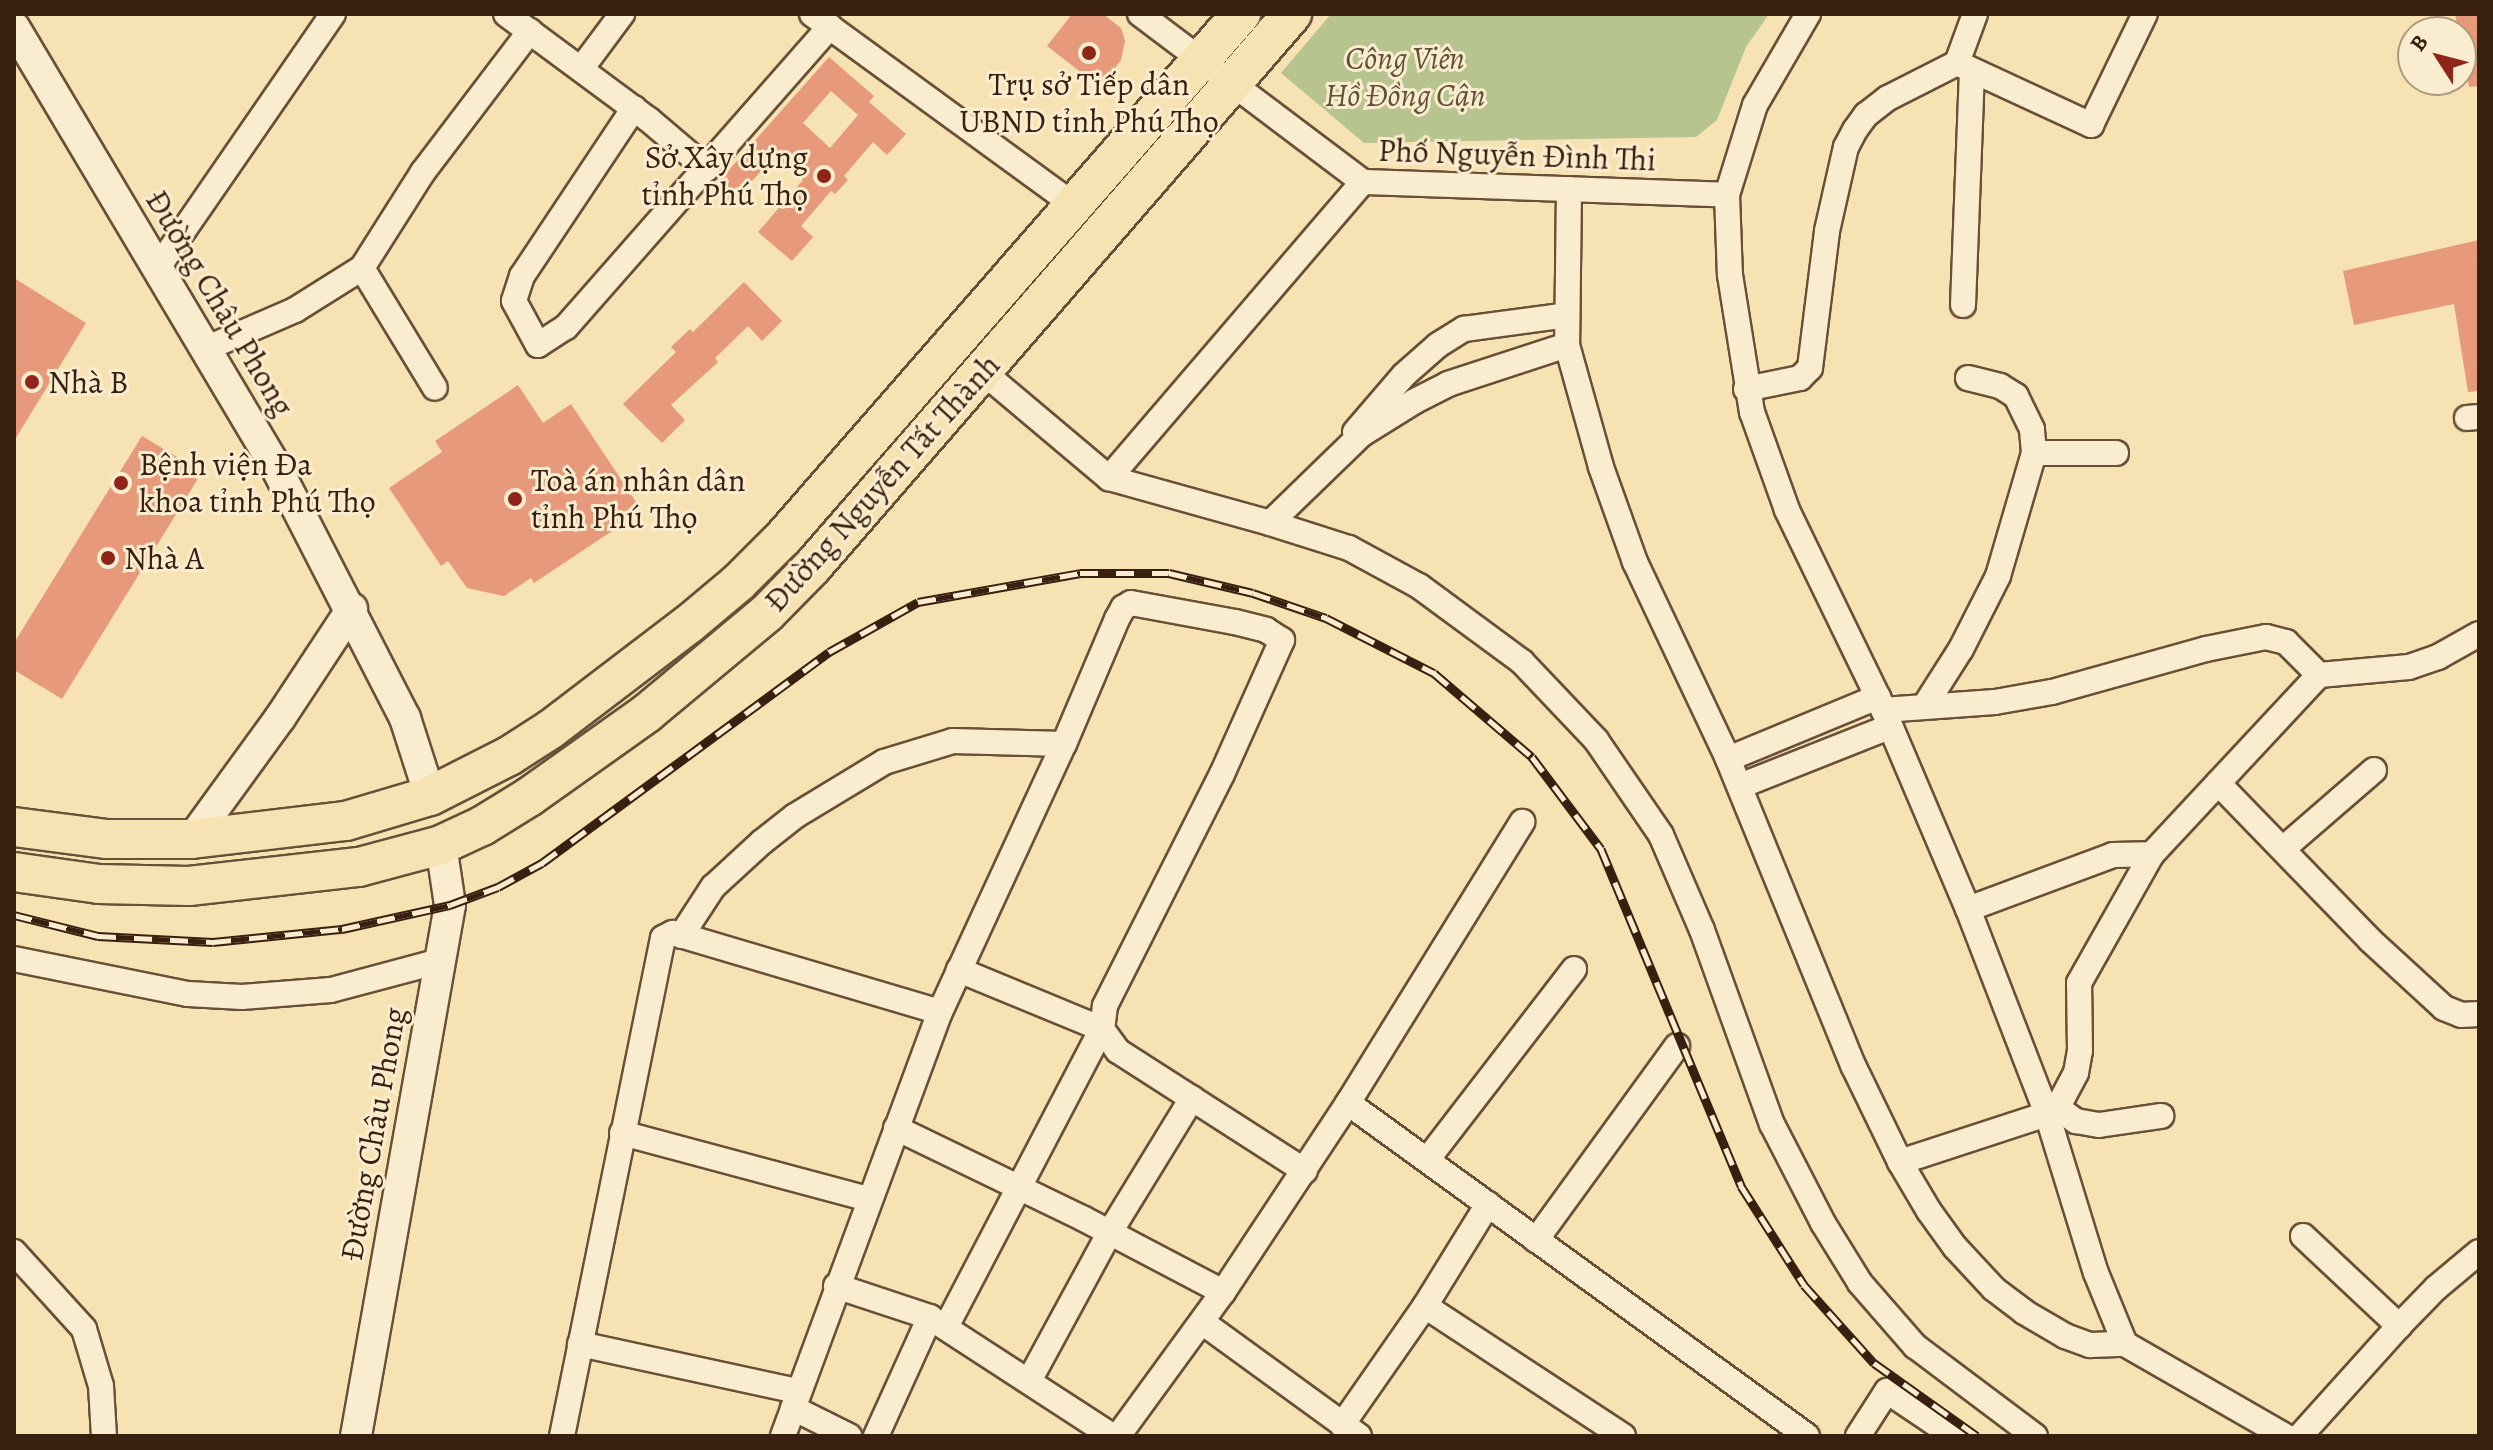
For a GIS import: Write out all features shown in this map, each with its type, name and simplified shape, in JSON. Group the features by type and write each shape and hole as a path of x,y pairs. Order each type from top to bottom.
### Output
{"main road":[{"name":"Đường Nguyễn Tất Thành","path":"14,827 107,839 192,839 346,821 430,796 509,756 622,677 739,582 825,494 1241,14"},
{"name":"Đường Nguyễn Tất Thành","path":"14,872 99,884 189,886 359,867 441,845 482,826 529,797 647,713 767,613 853,523 1292,14"},
{"path":"825,494 853,523"}],"street":[{"path":"157,269 333,14"},
{"path":"506,14 634,108 707,169"},
{"path":"581,69 622,14"},
{"name":"Phố Nguyễn Đình Thi","path":"1140,14 1363,182 1727,195"},
{"path":"1808,14 1755,105 1727,195 1730,275 1746,389 1787,510 1883,711 2051,1110 2096,1273 2125,1344"},
{"path":"1963,305 1964,67 1975,14"},
{"path":"1746,389 1800,378 1810,368 1827,231 1846,147 1866,115 1888,98 1964,67 2091,125 2145,14"},
{"path":"634,108 522,276 514,301 538,345 566,327 707,169 821,20 1075,206"},
{"name":"Đường Châu Phong","path":"14,27 277,469 352,609 405,718 430,796"},
{"path":"205,349 295,310 362,268 423,172 530,31"},
{"path":"1109,478 1363,182"},
{"path":"1569,189 1567,345 1601,467 1635,562 1740,786 1853,1065 1900,1162 1955,1247 1994,1289 2024,1312 2065,1336 2090,1345 2125,1344 2285,1436"},
{"path":"362,268 435,388"},
{"path":"1270,523 1340,453 1390,389 1421,359 1452,336 1479,325 1567,315"},
{"path":"1340,453 1405,407 1448,384 1567,345"},
{"path":"983,372 1109,478 1349,548 1419,586 1522,662 1596,740 1661,835 1702,930 1772,1124 1823,1223 1860,1283 1915,1346 2035,1436"},
{"path":"1924,707 1961,649 1998,576 2034,453 2032,429 2016,396 2000,386 1968,378"},
{"path":"2034,453 2116,453"},
{"path":"783,1436 868,1199 940,1012 1123,608 1131,603 1266,630 1282,640 1222,774 1105,1006 1102,1029 876,1436"},
{"path":"192,839 280,718 352,609"},
{"path":"1900,1162 2051,1110 2076,1073 2080,1051 2079,983 2152,854 2319,675 2409,667 2438,657 2479,634"},
{"path":"1728,759 1883,711 1995,702 2052,692 2206,649 2266,637 2286,642 2319,675"},
{"path":"1740,786 1883,711"},
{"path":"681,936 713,887 762,842 795,816 884,762 953,741 1064,744"},
{"path":"2284,848 2374,770"},
{"path":"2218,783 2370,940 2444,1008 2478,1016"},
{"path":"836,1286 938,1322 1115,1436 1202,1322 1305,1171 1522,822"},
{"name":"Đường Châu Phong","path":"356,1436 450,905 441,845"},
{"path":"1968,909 2113,855 2152,854"},
{"path":"562,1436 660,947 667,934 940,1012"},
{"path":"14,959 188,994 242,997 331,990 440,961"},
{"path":"1427,1160 1574,969"},
{"path":"959,970 1102,1029 1118,1051 1305,1171"},
{"path":"1536,1240 1677,1046"},
{"path":"1029,1381 1110,1232 1192,1098"},
{"path":"1348,1103 1807,1436"},
{"path":"2051,1110 2076,1121 2099,1125 2161,1116"},
{"path":"896,1128 1110,1232 1223,1292"},
{"path":"622,1133 868,1199"},
{"path":"1202,1322 1350,1430 1488,1204"},
{"path":"2303,1236 2399,1326"},
{"path":"14,1252 84,1329 101,1386 104,1436"},
{"path":"2300,1436 2399,1326 2479,1252"},
{"path":"1425,1306 1623,1436"},
{"path":"580,1344 795,1399 849,1436"},
{"path":"1858,1436 1887,1391 1954,1436"}],"green space":[{"name":"Công Viên Hồ Đồng Cận","path":"1331,14 1769,14 1746,47 1717,120 1696,137 1364,143 1281,73"}],"building":[{"name":"Trụ sở Tiếp dân UBND tỉnh Phú Thọ","path":"1072,14 1103,14 1121,28 1125,41 1121,60 1100,87 1047,46"},
{"path":"2479,14 2479,86 2477,16 2455,16"},
{"path":"829,57 874,96 869,102 906,134 887,155 873,142 844,176 848,180 835,194 831,191 801,226 813,237 792,261 758,232 803,180 774,156 731,205 712,189","holes":["831,91 858,115 830,148 803,123"]},
{"path":"2479,240 2479,391 2468,392 2454,304 2354,325 2343,271"},
{"name":"Nhà B","path":"14,278 86,323 14,441"},
{"path":"744,282 782,321 762,341 748,326 715,358 718,362 671,405 685,420 662,443 623,404 676,352 671,347 690,329 693,332"},
{"name":"Toà án nhân dân tỉnh Phú Thọ","path":"518,385 543,423 571,404 642,511 534,583 531,578 504,596 467,588 448,561 441,566 389,488 442,452 435,441"},
{"name":"Nhà A","path":"142,436 202,472 62,699 14,670 14,643"}],"railway":[{"path":"14,915 98,936 213,942 342,929 450,905 498,887 542,863 829,652 918,602 1080,573 1169,573 1253,593 1326,618 1434,673 1532,757 1601,849 1741,1186 1804,1285 1874,1363 1977,1436"}],"place":[{"name":"Trụ sở Tiếp dân UBND tỉnh Phú Thọ","path":"1089,53"},
{"name":"Sở Xây dựng tỉnh Phú Thọ","path":"824,176"},
{"name":"Nhà B","path":"32,382"},
{"name":"Bệnh viện Đa khoa tỉnh Phú Thọ","path":"121,483"},
{"name":"Toà án nhân dân tỉnh Phú Thọ","path":"515,499"},
{"name":"Nhà A","path":"108,558"}]}
